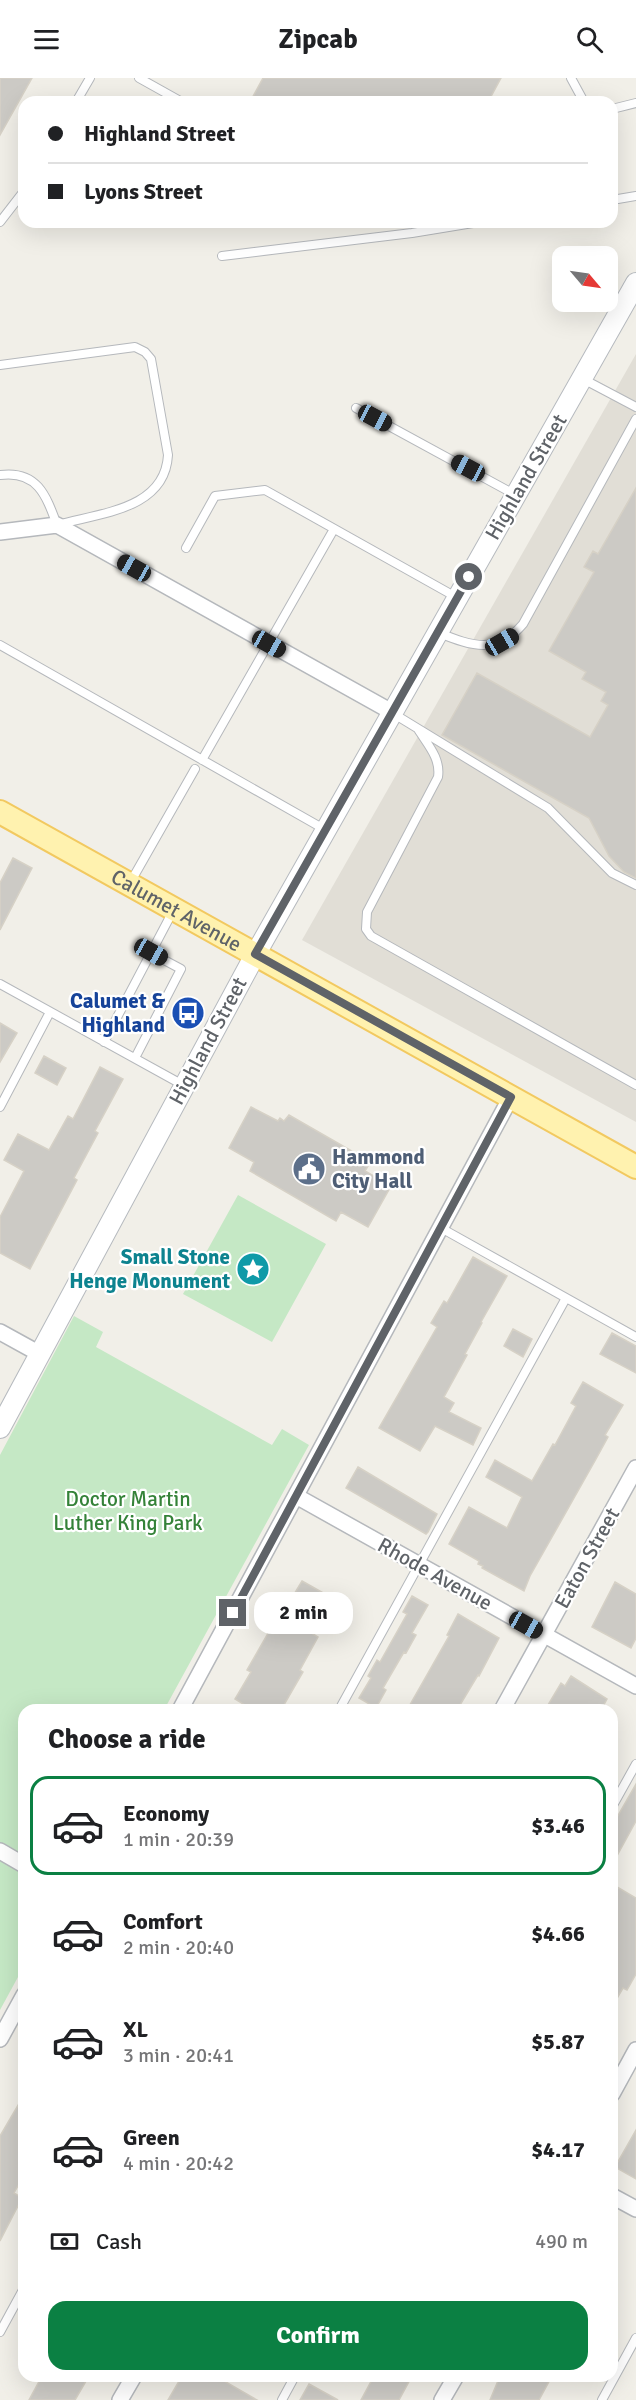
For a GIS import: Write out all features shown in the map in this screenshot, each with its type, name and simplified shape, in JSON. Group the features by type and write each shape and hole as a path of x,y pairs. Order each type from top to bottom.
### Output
{"main road":[{"name":"Calumet Avenue","path":"2,820 129,884 636,1167"}],"street":[{"name":"Highland Street","path":"0,1428 255,954 515,495 633,293"},
{"path":"0,532 57,525 392,712"},
{"path":"183,1704 511,1097"},
{"path":"0,1332 40,1354"},
{"name":"Eaton Street","path":"505,1704 636,1468"},
{"name":"Rhode Avenue","path":"296,1496 636,1686"},
{"path":"0,1851 18,1862"},
{"path":"0,2039 18,2006"},
{"path":"618,2083 636,2050"},
{"path":"618,2199 636,2209"},
{"path":"120,2400 130,2382"},
{"path":"442,2400 452,2382"}],"lane":[{"path":"80,96 90,78"},
{"path":"139,78 171,96"},
{"path":"571,78 581,96"},
{"path":"618,108 636,103"},
{"path":"618,199 636,196"},
{"path":"0,222 18,199"},
{"path":"222,256 442,228"},
{"path":"0,365 135,347 145,352 151,359 168,455 167,469 160,484 150,495 132,505 57,525 46,497 37,484 13,473 0,475"},
{"path":"582,378 636,407"},
{"path":"356,408 515,495"},
{"path":"438,632 463,643 483,646 502,642 514,635 523,624 636,419"},
{"path":"186,548 215,496 265,490 457,598"},
{"path":"202,760 334,529"},
{"path":"0,645 326,829"},
{"path":"392,712 548,808 612,873 636,885"},
{"path":"418,729 436,757 438,777 367,912 366,929 371,936 636,1085"},
{"path":"129,884 195,769"},
{"path":"104,1042 174,909"},
{"path":"135,1059 182,969 151,952"},
{"path":"0,984 184,1086"},
{"path":"0,1107 50,1012"},
{"path":"441,1228 636,1337"},
{"path":"342,1704 566,1298"},
{"path":"618,1796 636,1764"},
{"path":"0,2332 18,2299"},
{"path":"618,2371 636,2338"},
{"path":"282,2400 292,2382"},
{"path":"602,2400 612,2382"}],"shaded area":[{"path":"636,354 636,1122 302,940"}],"green space":[{"path":"238,1195 326,1244 272,1342 183,1294"},
{"name":"Doctor Martin Luther King Park","path":"74,1316 103,1332 96,1347 272,1445 282,1429 309,1445 167,1704 18,1704 18,1977 0,2010 0,1455"}],"building":[{"path":"0,78 32,78 22,96 18,96 18,103 0,135"},
{"path":"263,78 501,78 491,96 253,96"},
{"path":"636,488 636,878 624,872 609,856 589,818 442,735 477,673 590,737 608,705 601,701 606,692 582,679 586,672 549,651 594,572 584,567 593,551 598,554"},
{"path":"13,858 32,868 0,930 0,883"},
{"path":"0,1023 17,1033 0,1062"},
{"path":"44,1056 66,1068 57,1085 35,1073"},
{"path":"100,1067 123,1079 95,1131 98,1133 74,1178 77,1180 30,1269 0,1253 0,1217 24,1171 4,1160 18,1134 49,1150 68,1116 73,1119"},
{"name":"Hammond City Hall","path":"251,1107 278,1121 280,1118 284,1121 289,1115 364,1158 362,1162 368,1166 365,1171 391,1186 368,1227 341,1212 336,1221 250,1171 254,1162 229,1148"},
{"path":"473,1257 507,1276 481,1322 465,1354 467,1355 444,1397 454,1403 449,1412 481,1428 473,1445 435,1426 420,1451 379,1428 437,1327 431,1323 444,1301 447,1303"},
{"path":"513,1329 532,1339 523,1357 504,1346"},
{"path":"612,1333 636,1346 636,1373 600,1354"},
{"path":"583,1382 623,1405 524,1591 482,1568 483,1566 478,1564 479,1561 449,1544 469,1507 507,1528 522,1497 486,1477 495,1460 532,1481 576,1406 571,1403"},
{"path":"358,1467 437,1514 428,1532 426,1534 346,1488"},
{"path":"302,1581 334,1599 313,1634 318,1637 300,1670 303,1672 284,1704 243,1704 235,1699 251,1672 247,1670 279,1614 281,1616"},
{"path":"615,1582 636,1594 636,1638 631,1648 592,1627"},
{"path":"412,1596 428,1605 412,1633 416,1635 383,1688 386,1690 378,1704 369,1704 359,1698 371,1678 368,1676 377,1660 380,1662 407,1614 403,1612"},
{"path":"458,1614 499,1638 479,1676 461,1704 410,1704 449,1636 447,1635"},
{"path":"571,1676 607,1699 604,1704 549,1704 561,1683 565,1686"},
{"path":"636,1784 636,1821 618,1854 618,1816"},
{"path":"618,1888 636,1898 636,1974 627,1990 623,1988 618,1997"},
{"path":"18,2105 18,2186 14,2193 18,2196 18,2206 0,2241 0,2136"},
{"path":"636,2130 636,2179 618,2169 618,2162"},
{"path":"39,2382 86,2382 75,2400 29,2400"},
{"path":"178,2382 226,2382 257,2400 168,2400"},
{"path":"371,2382 409,2382 399,2400 361,2400"},
{"path":"498,2382 549,2382 539,2400 490,2400"},
{"path":"309,2384 338,2400 300,2400"}],"place":[{"name":"Calumet & Highland","path":"188,1013"},
{"name":"Hammond City Hall","path":"309,1169"},
{"name":"Small Stone Henge Monument","path":"253,1269"}],"route":[{"path":"233,1613 511,1097 255,954 469,577"}]}
